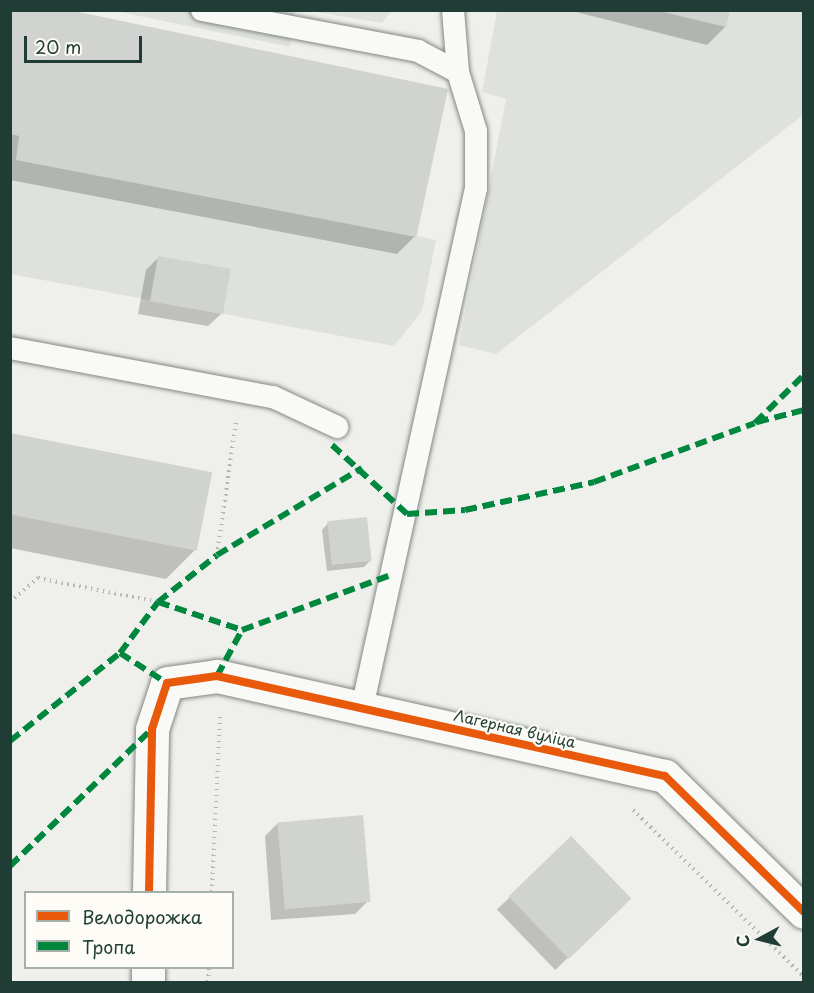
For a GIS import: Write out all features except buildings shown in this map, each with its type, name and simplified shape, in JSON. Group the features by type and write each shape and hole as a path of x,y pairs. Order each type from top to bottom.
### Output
{"street":[{"name":"Лагерная вуліца","path":"149,891 152,729 167,683 217,676 665,776 804,912"}],"lane":[{"path":"202,10 418,51 458,72"},
{"path":"362,708 476,188 476,131 458,72 453,10"},
{"path":"10,348 273,397 337,427"}],"path":[{"path":"217,555 236,419"},
{"path":"10,602 38,578 158,602"},
{"path":"212,891 220,715 217,676"},
{"path":"209,717 220,715 232,717"},
{"path":"623,808 634,810 804,977"}],"shaded area":[{"path":"10,11 69,11 448,89 417,236 436,240 422,311 394,346 11,274"},
{"path":"115,11 295,11 290,47"},
{"path":"311,11 391,11 382,23"},
{"path":"497,11 803,11 803,115 496,354 459,345 506,99 482,92"}],"marked path":[{"path":"332,445 407,514 465,510 594,482 755,423 804,375"},
{"path":"757,422 804,410"},
{"path":"120,653 158,602 217,555 362,468"},
{"path":"158,602 242,630 391,575"},
{"path":"217,676 242,630"},
{"path":"10,741 120,653 167,683"},
{"path":"10,866 152,729"}],"cycle path":[{"path":"149,891 152,729 167,683 217,676 665,776 804,912"}]}
